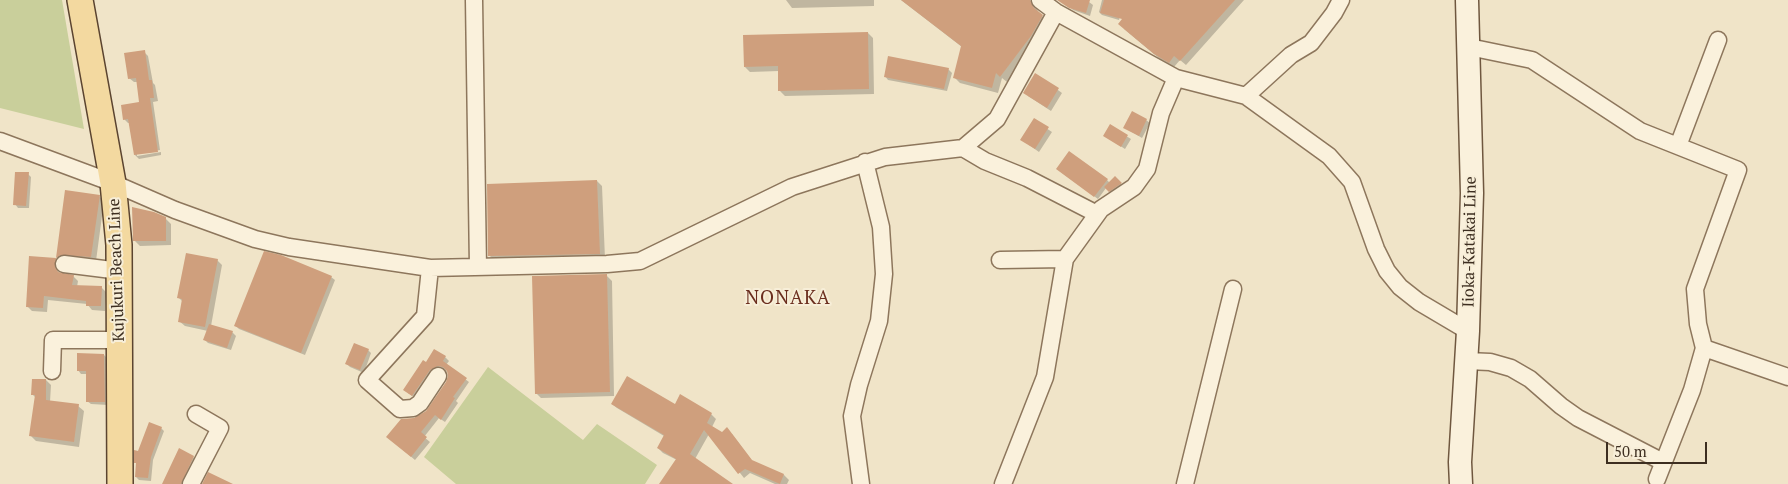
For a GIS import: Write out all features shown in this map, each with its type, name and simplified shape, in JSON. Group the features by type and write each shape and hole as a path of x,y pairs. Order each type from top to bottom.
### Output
{"main road":[{"name":"Kujukuri Beach Line","path":"80,0 113,183 119,245 120,484"},
{"name":"Iioka-Katakai Line","path":"1461,484 1472,193 1468,0"}],"street":[{"path":"474,0 478,267"},
{"path":"1040,0 1056,12 1176,78 1246,96 1329,156 1352,182 1376,249 1388,271 1400,287 1418,302 1468,331"},
{"path":"1246,96 1291,55 1311,43 1334,13 1341,0"},
{"path":"0,140 113,183 175,210 255,239 289,247 430,268 607,264 640,261 792,187 885,157 963,148 997,119 1056,12"},
{"path":"1678,146 1718,40"},
{"path":"1469,47 1532,60 1640,131 1738,170 1695,289 1698,324 1704,348 1692,390 1657,479"},
{"path":"1002,484 1045,377 1064,259 1101,209 1134,187 1147,169 1161,113 1176,78"},
{"path":"963,148 1097,214"},
{"path":"861,484 852,416 859,385 879,320 884,274 881,227 865,162"},
{"path":"1000,260 1064,259"},
{"path":"64,264 120,271"},
{"path":"430,268 425,316 367,380 400,409 413,408 420,402 438,376"},
{"path":"1185,484 1233,289"},
{"path":"52,371 53,340 120,340"},
{"path":"1704,348 1788,377"},
{"path":"1467,361 1490,362 1511,368 1530,378 1561,406 1578,418 1663,462"},
{"path":"191,484 220,428 196,414"}],"green space":[{"path":"0,0 62,0 84,129 0,108"},
{"path":"488,367 583,440 597,424 657,465 645,484 456,484 424,457"}],"building":[{"path":"901,0 1030,0 1034,8 1043,15 1031,36 1000,77 996,73 992,88 953,78 961,46"},
{"path":"1057,0 1090,0 1086,13 1069,8"},
{"path":"1104,0 1235,0 1180,61 1174,56 1169,63 1154,54 1118,24 1122,19 1100,13"},
{"path":"868,32 869,89 778,91 778,66 744,67 743,35"},
{"path":"145,50 149,80 152,80 154,98 150,98 158,152 134,155 128,119 123,120 121,105 139,102 136,78 128,79 124,53"},
{"path":"888,56 949,68 944,89 884,77"},
{"path":"1035,73 1059,88 1047,108 1023,93"},
{"path":"1132,111 1147,119 1139,136 1123,128"},
{"path":"1034,118 1049,127 1035,149 1020,140"},
{"path":"1110,124 1128,135 1121,147 1103,136"},
{"path":"1069,151 1108,179 1094,197 1056,169"},
{"path":"15,172 29,172 26,206 13,205"},
{"path":"1115,176 1122,183 1109,192 1104,187"},
{"path":"597,180 600,254 488,256 487,184"},
{"path":"65,190 100,195 91,257 61,255 56,258"},
{"path":"132,207 166,217 166,241 133,241"},
{"path":"264,251 281,255 332,276 301,353 234,326"},
{"path":"186,253 218,259 205,327 178,322 182,299 177,298"},
{"path":"29,256 56,258 55,267 58,272 74,275 72,285 102,286 101,306 86,306 86,301 44,296 43,308 26,307"},
{"path":"607,274 610,392 535,394 532,276"},
{"path":"209,324 233,331 227,348 203,340"},
{"path":"354,343 369,349 360,370 345,364"},
{"path":"434,349 446,356 443,361 467,378 453,397 455,398 441,420 435,415 421,432 427,437 411,457 386,437 401,419 414,418 426,411 446,382 447,371 443,367 438,366 430,370 412,396 403,390 423,360 426,362"},
{"path":"77,353 104,354 105,402 86,402 86,371 77,371"},
{"path":"627,376 675,404 680,394 712,413 707,423 722,432 727,427 752,460 784,474 780,484 745,469 738,474 704,430 690,454 733,484 659,484 676,459 657,448 664,435 611,404"},
{"path":"32,379 46,379 46,400 79,404 74,442 29,436 35,395 31,395"},
{"path":"149,422 162,427 151,457 148,478 135,477 136,463 134,463 134,450 138,451"},
{"path":"179,448 194,456 181,484 162,484"},
{"path":"208,472 233,484 202,484"}],"district":[{"name":"NONAKA","path":"788,299"}]}
